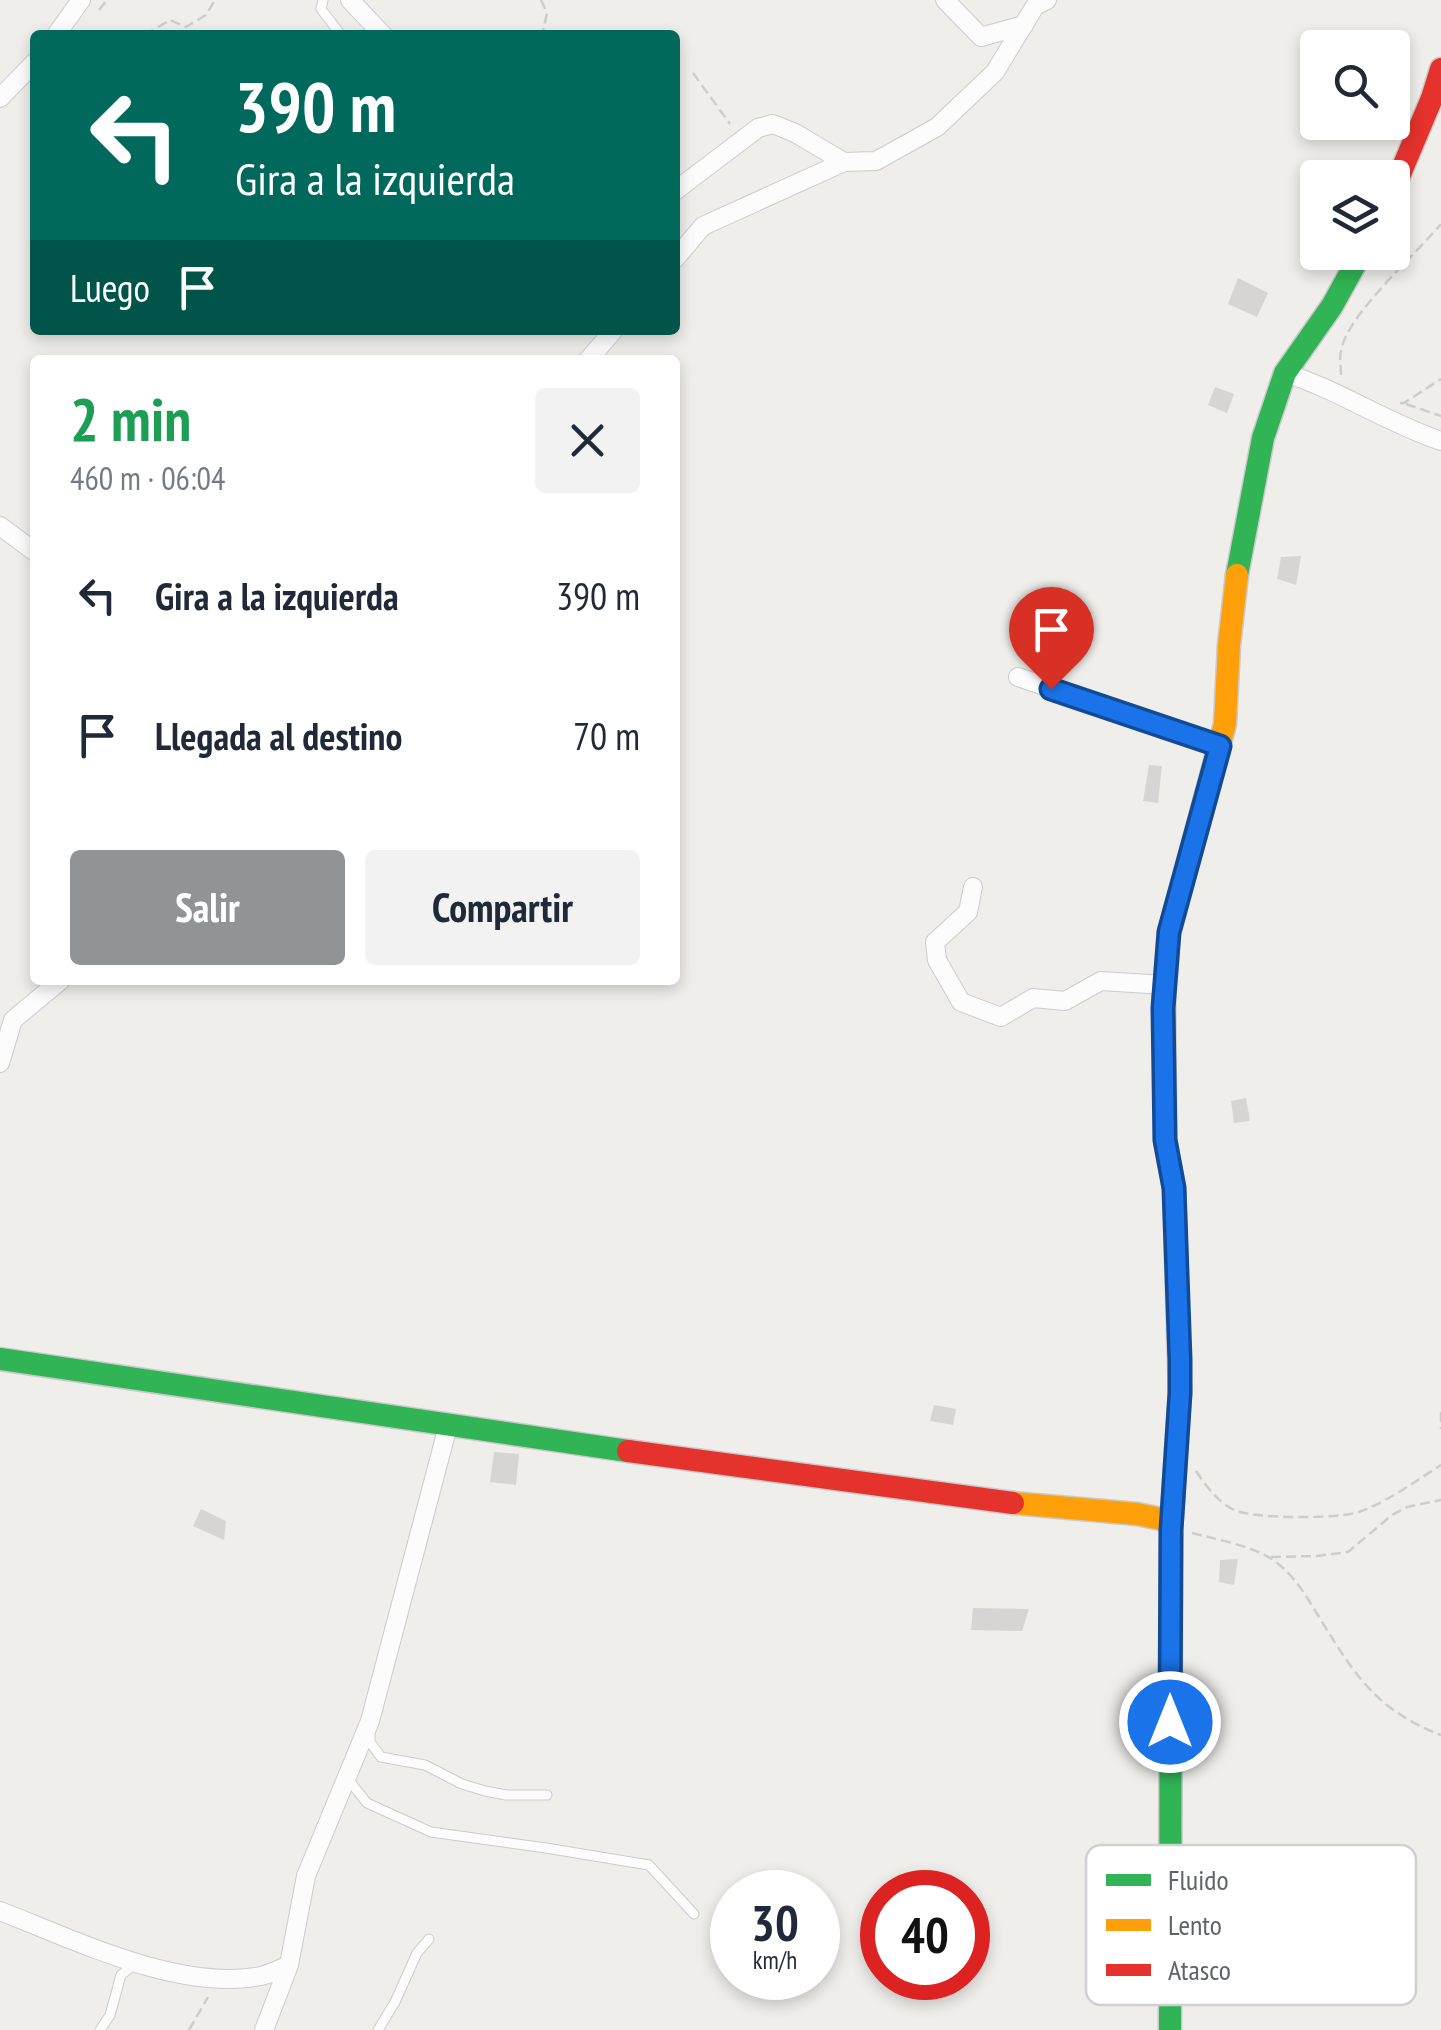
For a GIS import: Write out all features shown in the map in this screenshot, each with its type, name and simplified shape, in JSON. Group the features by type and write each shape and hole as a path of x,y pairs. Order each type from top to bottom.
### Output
{"street":[{"path":"60,30 82,0"},
{"path":"350,0 378,30"},
{"path":"945,0 981,36 1024,25"},
{"path":"680,252 703,226 844,162 876,162 937,126 995,72 1035,6 1047,0"},
{"path":"0,98 30,67"},
{"path":"1406,160 1441,69"},
{"path":"680,188 758,128 772,124 796,133 844,162"},
{"path":"1170,1845 1171,1525 1180,1360 1174,1188 1165,1140 1162,1065 1169,932 1225,724 1238,570 1264,438 1285,373 1352,270"},
{"path":"592,355 610,335"},
{"path":"1285,373 1320,384 1440,442"},
{"path":"0,526 30,548"},
{"path":"1018,678 1220,746"},
{"path":"973,887 968,912 935,942 937,960 960,1002 1001,1017 1033,998 1065,1001 1100,981 1164,986"},
{"path":"0,1064 6,1014 54,985"},
{"path":"0,1359 448,1426 1007,1502 1137,1514 1171,1525"},
{"path":"264,2030 289,1965 306,1876 370,1720 448,1426"},
{"path":"0,1911 135,1964 218,1980 263,1976 289,1965"},
{"path":"1170,2005 1170,2030"}],"lane":[{"path":"324,0 322,9 337,30"},
{"path":"370,1720 370,1742 382,1757 425,1765 484,1792 547,1794"},
{"path":"346,1776 367,1802 431,1832 649,1865 694,1914"},
{"path":"378,2030 416,1953 429,1939"},
{"path":"100,2030 110,2014 121,1975 135,1964"}],"path":[{"path":"99,10 106,0"},
{"path":"153,30 170,20 186,27 206,15 215,0"},
{"path":"541,0 547,13 543,30"},
{"path":"693,73 737,133"},
{"path":"1348,382 1341,374 1340,347 1388,279 1441,224"},
{"path":"1404,404 1441,380"},
{"path":"1393,402 1441,416"},
{"path":"1441,1412 1441,1430"},
{"path":"1196,1471 1220,1502 1238,1512 1332,1516 1352,1514 1392,1497 1441,1465"},
{"path":"1171,1525 1270,1557 1317,1556 1348,1552 1407,1507 1441,1500"},
{"path":"1270,1557 1300,1586 1348,1662 1382,1704 1416,1726 1441,1736"},
{"path":"190,2030 218,1980"}],"building":[{"path":"1238,278 1268,293 1257,317 1228,304"},
{"path":"1215,387 1234,394 1227,413 1208,405"},
{"path":"1301,556 1296,585 1277,579 1281,557"},
{"path":"1149,765 1162,766 1158,803 1143,801"},
{"path":"1246,1098 1250,1121 1234,1123 1231,1101"},
{"path":"934,1405 956,1409 953,1425 930,1421"},
{"path":"494,1452 519,1454 516,1485 490,1482"},
{"path":"201,1509 226,1521 224,1540 193,1526"},
{"path":"1238,1559 1234,1585 1219,1582 1220,1560"},
{"path":"973,1608 1029,1609 1022,1631 971,1630"}],"traffic: fast":[{"path":"1237,575 1263,438 1285,373 1352,270"},
{"path":"1164,997 1165,1140 1174,1188 1180,1393 1171,1530 1170,1845"},
{"path":"0,1359 628,1451"},
{"path":"1170,2005 1170,2030"}],"traffic: slow":[{"path":"1164,997 1169,933 1225,724 1237,575"},
{"path":"1013,1503 1137,1514 1171,1521"}],"traffic: jam":[{"path":"1406,160 1441,69"},
{"path":"628,1451 1013,1503"}],"route":[{"path":"1051,689 1220,746 1169,932 1163,1008 1165,1140 1174,1188 1180,1360 1171,1530 1170,1722"}]}
